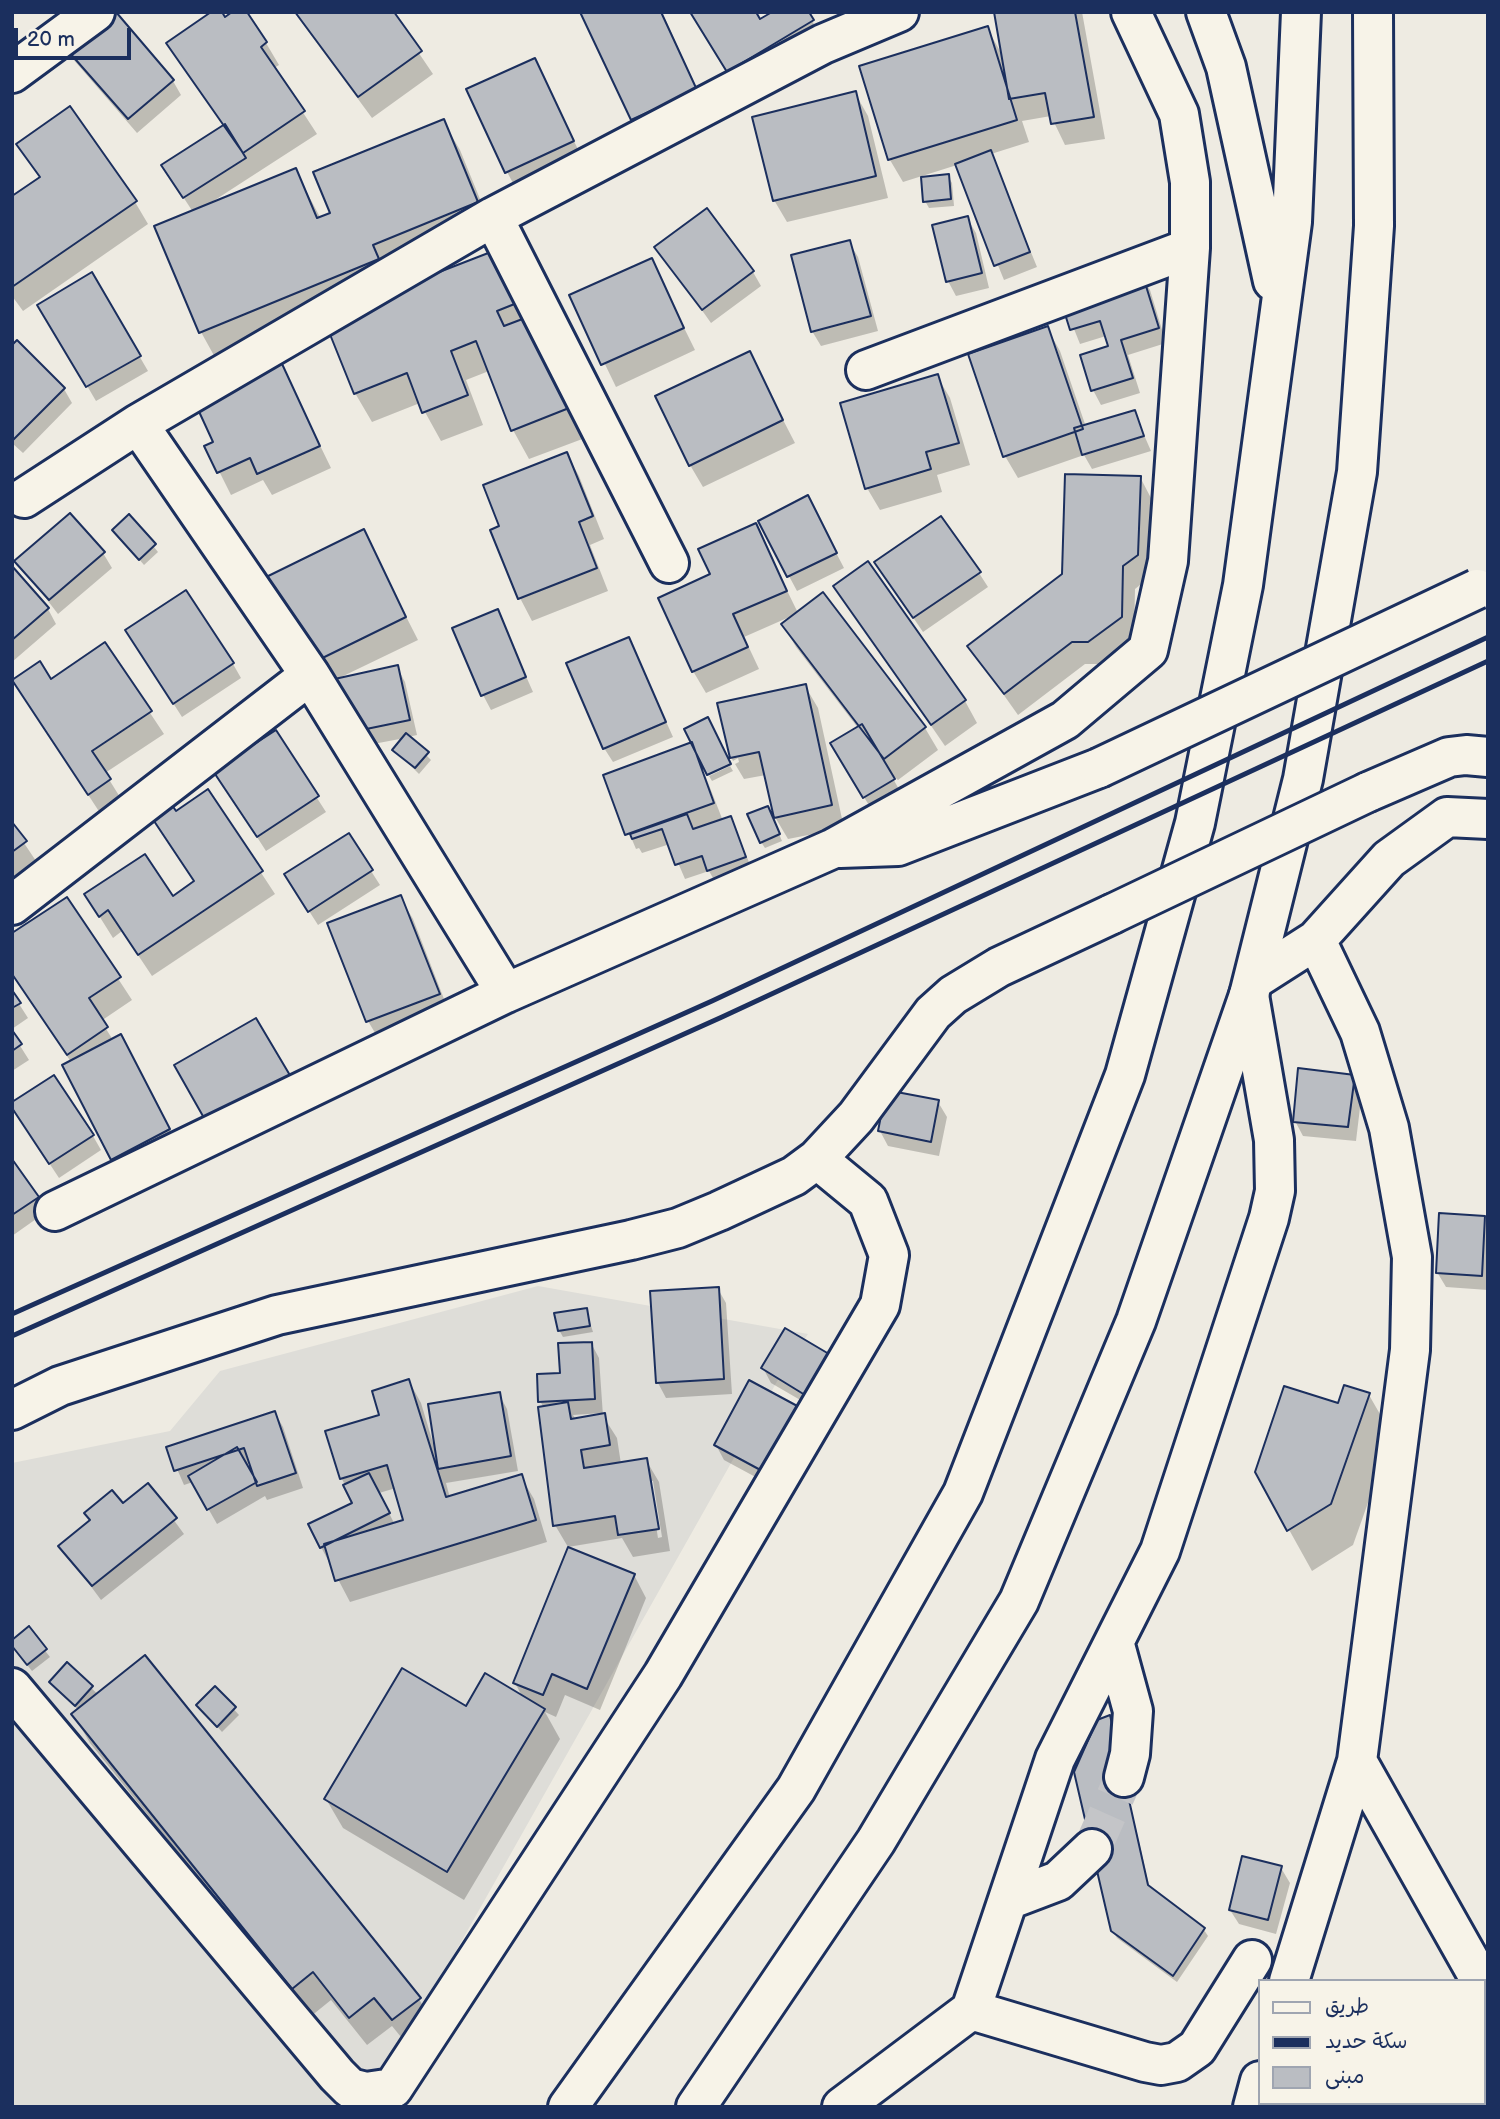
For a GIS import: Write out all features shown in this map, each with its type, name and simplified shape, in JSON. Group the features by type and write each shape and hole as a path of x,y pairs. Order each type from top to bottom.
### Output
{"main road":[{"path":"12,73 95,12"},
{"path":"16,497 493,217 823,44 899,12"},
{"path":"55,1211 506,993 832,849 1065,720 1148,650 1168,561 1190,248 1190,182 1180,114 1131,12"},
{"path":"1206,12 1226,67 1280,314"},
{"path":"568,2107 796,1789 963,1493 1125,1074 1195,823 1243,585 1292,222 1301,12"},
{"path":"696,2107 876,1842 1019,1601 1136,1321 1252,987 1303,779 1357,472 1374,226 1373,12"},
{"path":"493,217 668,563"},
{"path":"866,370 1190,248"},
{"path":"138,424 310,675 506,993"},
{"path":"832,849 898,846 1099,768 1482,587"},
{"path":"12,905 310,675"},
{"path":"12,1410 60,1386 277,1315 678,1228 794,1176 817,1158 856,1117 933,1013 953,995 999,967 1368,792 1449,757 1488,757"},
{"path":"1252,987 1316,940 1389,859 1447,817 1488,819"},
{"path":"1290,1979 1357,1761 1410,1350 1412,1257 1389,1128 1360,1032 1316,940"},
{"path":"842,2107 971,2010 1055,1759 1146,1584 1175,1508 1269,1218 1275,1191 1274,1140 1252,987"},
{"path":"12,1688 337,2076 350,2088 366,2092 393,2088 663,1675 880,1304 889,1255 868,1201 817,1158"},
{"path":"1115,1645 1133,1711 1130,1754 1124,1777"},
{"path":"1357,1761 1480,1979"},
{"path":"1008,1900 1058,1881 1092,1849"},
{"path":"971,2010 1161,2065 1177,2062 1197,2048 1252,1960"},
{"path":"1253,2107 1258,2088"}],"shaded area":[{"path":"538,1286 808,1334 779,1378 368,2107 12,2107 12,1463 170,1431 220,1371"}],"building":[{"path":"97,12 116,12 174,80 128,119 61,43"},
{"path":"211,12 222,12 225,17 232,12 247,12 267,42 261,47 305,111 243,153 166,43"},
{"path":"295,12 394,12 422,51 358,97"},
{"path":"580,12 661,12 697,90 631,120"},
{"path":"690,12 756,12 760,19 772,12 809,12 814,20 727,72"},
{"path":"994,12 1075,12 1094,117 1051,124 1045,93 1009,99"},
{"path":"988,26 1017,120 888,160 859,66"},
{"path":"535,58 574,141 505,173 466,89"},
{"path":"856,91 876,176 773,201 752,117"},
{"path":"70,106 137,201 12,287 12,196 40,177 16,144"},
{"path":"444,119 478,202 373,245 379,259 199,333 154,226 296,168 317,218 330,213 313,172"},
{"path":"225,124 246,158 183,198 161,165"},
{"path":"991,150 1030,252 994,266 955,164"},
{"path":"949,174 951,199 923,202 921,177"},
{"path":"707,208 754,271 702,310 654,247"},
{"path":"968,216 982,273 946,282 932,225"},
{"path":"850,240 871,316 811,332 791,255"},
{"path":"496,250 517,303 497,311 504,326 533,315 569,408 511,431 476,341 451,351 468,395 422,413 407,373 354,394 323,317"},
{"path":"652,258 684,328 601,365 569,295"},
{"path":"92,272 141,356 86,387 37,305"},
{"path":"1142,273 1159,328 1121,340 1133,378 1091,391 1080,355 1108,346 1100,321 1070,330 1060,298"},
{"path":"1048,326 1083,429 1003,457 968,354"},
{"path":"17,340 65,388 13,440 12,345"},
{"path":"750,351 783,420 689,466 655,396"},
{"path":"277,353 320,446 257,474 250,458 217,473 204,446 213,442 190,392"},
{"path":"938,374 959,443 926,452 931,469 865,489 840,403"},
{"path":"1135,410 1144,436 1082,455 1074,428"},
{"path":"567,452 593,516 579,522 597,568 518,599 490,530 499,526 483,485"},
{"path":"1065,474 1141,476 1138,555 1123,566 1122,617 1088,642 1072,642 1004,694 967,646 1062,574"},
{"path":"808,495 837,553 787,577 758,521"},
{"path":"70,513 105,552 49,600 14,561"},
{"path":"129,514 156,544 139,560 112,530"},
{"path":"941,516 981,572 913,618 874,562"},
{"path":"756,523 787,591 733,614 748,647 692,672 658,598 710,574 698,549"},
{"path":"364,529 406,617 298,670 256,582"},
{"path":"868,561 966,700 931,725 833,586"},
{"path":"12,566 49,608 12,640"},
{"path":"186,590 234,663 173,704 125,630"},
{"path":"823,592 926,727 884,759 781,624"},
{"path":"498,609 526,677 481,696 452,628"},
{"path":"629,637 666,722 603,749 566,663"},
{"path":"105,642 152,711 92,751 111,779 88,795 12,680 40,661 51,679"},
{"path":"398,665 410,720 342,734 330,680"},
{"path":"806,684 832,805 774,818 759,752 730,758 717,703"},
{"path":"708,717 731,764 707,775 684,729"},
{"path":"862,724 895,779 863,798 830,743"},
{"path":"276,730 319,796 257,837 213,771"},
{"path":"406,733 429,752 415,768 392,750"},
{"path":"692,742 714,803 625,835 603,775"},
{"path":"208,789 263,871 138,955 108,910 99,917 84,894 145,854 173,896 194,881 144,806 164,793 176,811"},
{"path":"768,806 780,834 760,843 747,814"},
{"path":"687,814 693,829 731,816 746,857 707,871 702,856 675,865 662,829 632,839 630,834"},
{"path":"12,822 27,841 12,852"},
{"path":"349,833 373,870 308,912 284,874"},
{"path":"401,895 440,994 366,1022 327,923"},
{"path":"67,897 121,977 89,998 108,1027 67,1055 12,974 12,933"},
{"path":"12,990 21,1003 12,1008"},
{"path":"256,1018 291,1077 208,1125 174,1065"},
{"path":"12,1030 22,1044 12,1051"},
{"path":"121,1034 170,1129 111,1160 62,1065"},
{"path":"1298,1068 1355,1075 1348,1127 1293,1122"},
{"path":"54,1075 94,1135 49,1164 12,1108 12,1102"},
{"path":"886,1090 939,1100 931,1142 878,1131"},
{"path":"12,1159 39,1197 12,1215"},
{"path":"1439,1213 1485,1216 1482,1276 1436,1273"},
{"path":"719,1287 724,1379 656,1383 650,1291"},
{"path":"587,1308 590,1326 558,1331 554,1313"},
{"path":"785,1328 829,1354 805,1395 761,1368"},
{"path":"592,1342 595,1399 538,1402 537,1374 560,1373 558,1343"},
{"path":"409,1379 446,1497 522,1474 536,1520 335,1581 324,1544 403,1520 387,1465 340,1479 325,1431 379,1415 372,1391"},
{"path":"749,1380 801,1408 766,1473 714,1445"},
{"path":"1344,1385 1370,1393 1331,1504 1287,1531 1255,1472 1284,1386 1338,1403"},
{"path":"500,1392 511,1456 438,1469 428,1404"},
{"path":"568,1402 571,1419 605,1413 610,1445 581,1450 584,1468 647,1458 659,1529 618,1535 615,1516 553,1526 538,1407"},
{"path":"275,1411 296,1473 257,1486 244,1448 174,1471 166,1447"},
{"path":"237,1447 257,1482 207,1510 188,1476"},
{"path":"369,1473 390,1513 320,1548 308,1524 352,1503 343,1485"},
{"path":"148,1483 177,1518 92,1586 58,1546 90,1520 84,1513 112,1490 123,1503"},
{"path":"568,1547 635,1574 587,1689 552,1674 543,1695 513,1683"},
{"path":"29,1626 47,1649 27,1665 12,1646 12,1640"},
{"path":"145,1655 421,1998 392,2020 374,1998 349,2018 313,1972 292,1989 71,1714"},
{"path":"67,1662 93,1686 75,1706 49,1682"},
{"path":"402,1668 466,1706 485,1673 545,1709 447,1872 324,1799"},
{"path":"215,1686 236,1707 217,1727 196,1705"},
{"path":"1110,1715 1148,1885 1205,1928 1173,1976 1111,1931 1074,1772 1097,1720"},
{"path":"1242,1856 1282,1866 1268,1920 1229,1910"}],"tunnel":[{"path":"1092,1849 1124,1777"}],"railway":[{"path":"12,1314 712,1001 1488,637"},
{"path":"12,1336 722,1017 1488,661"}]}
